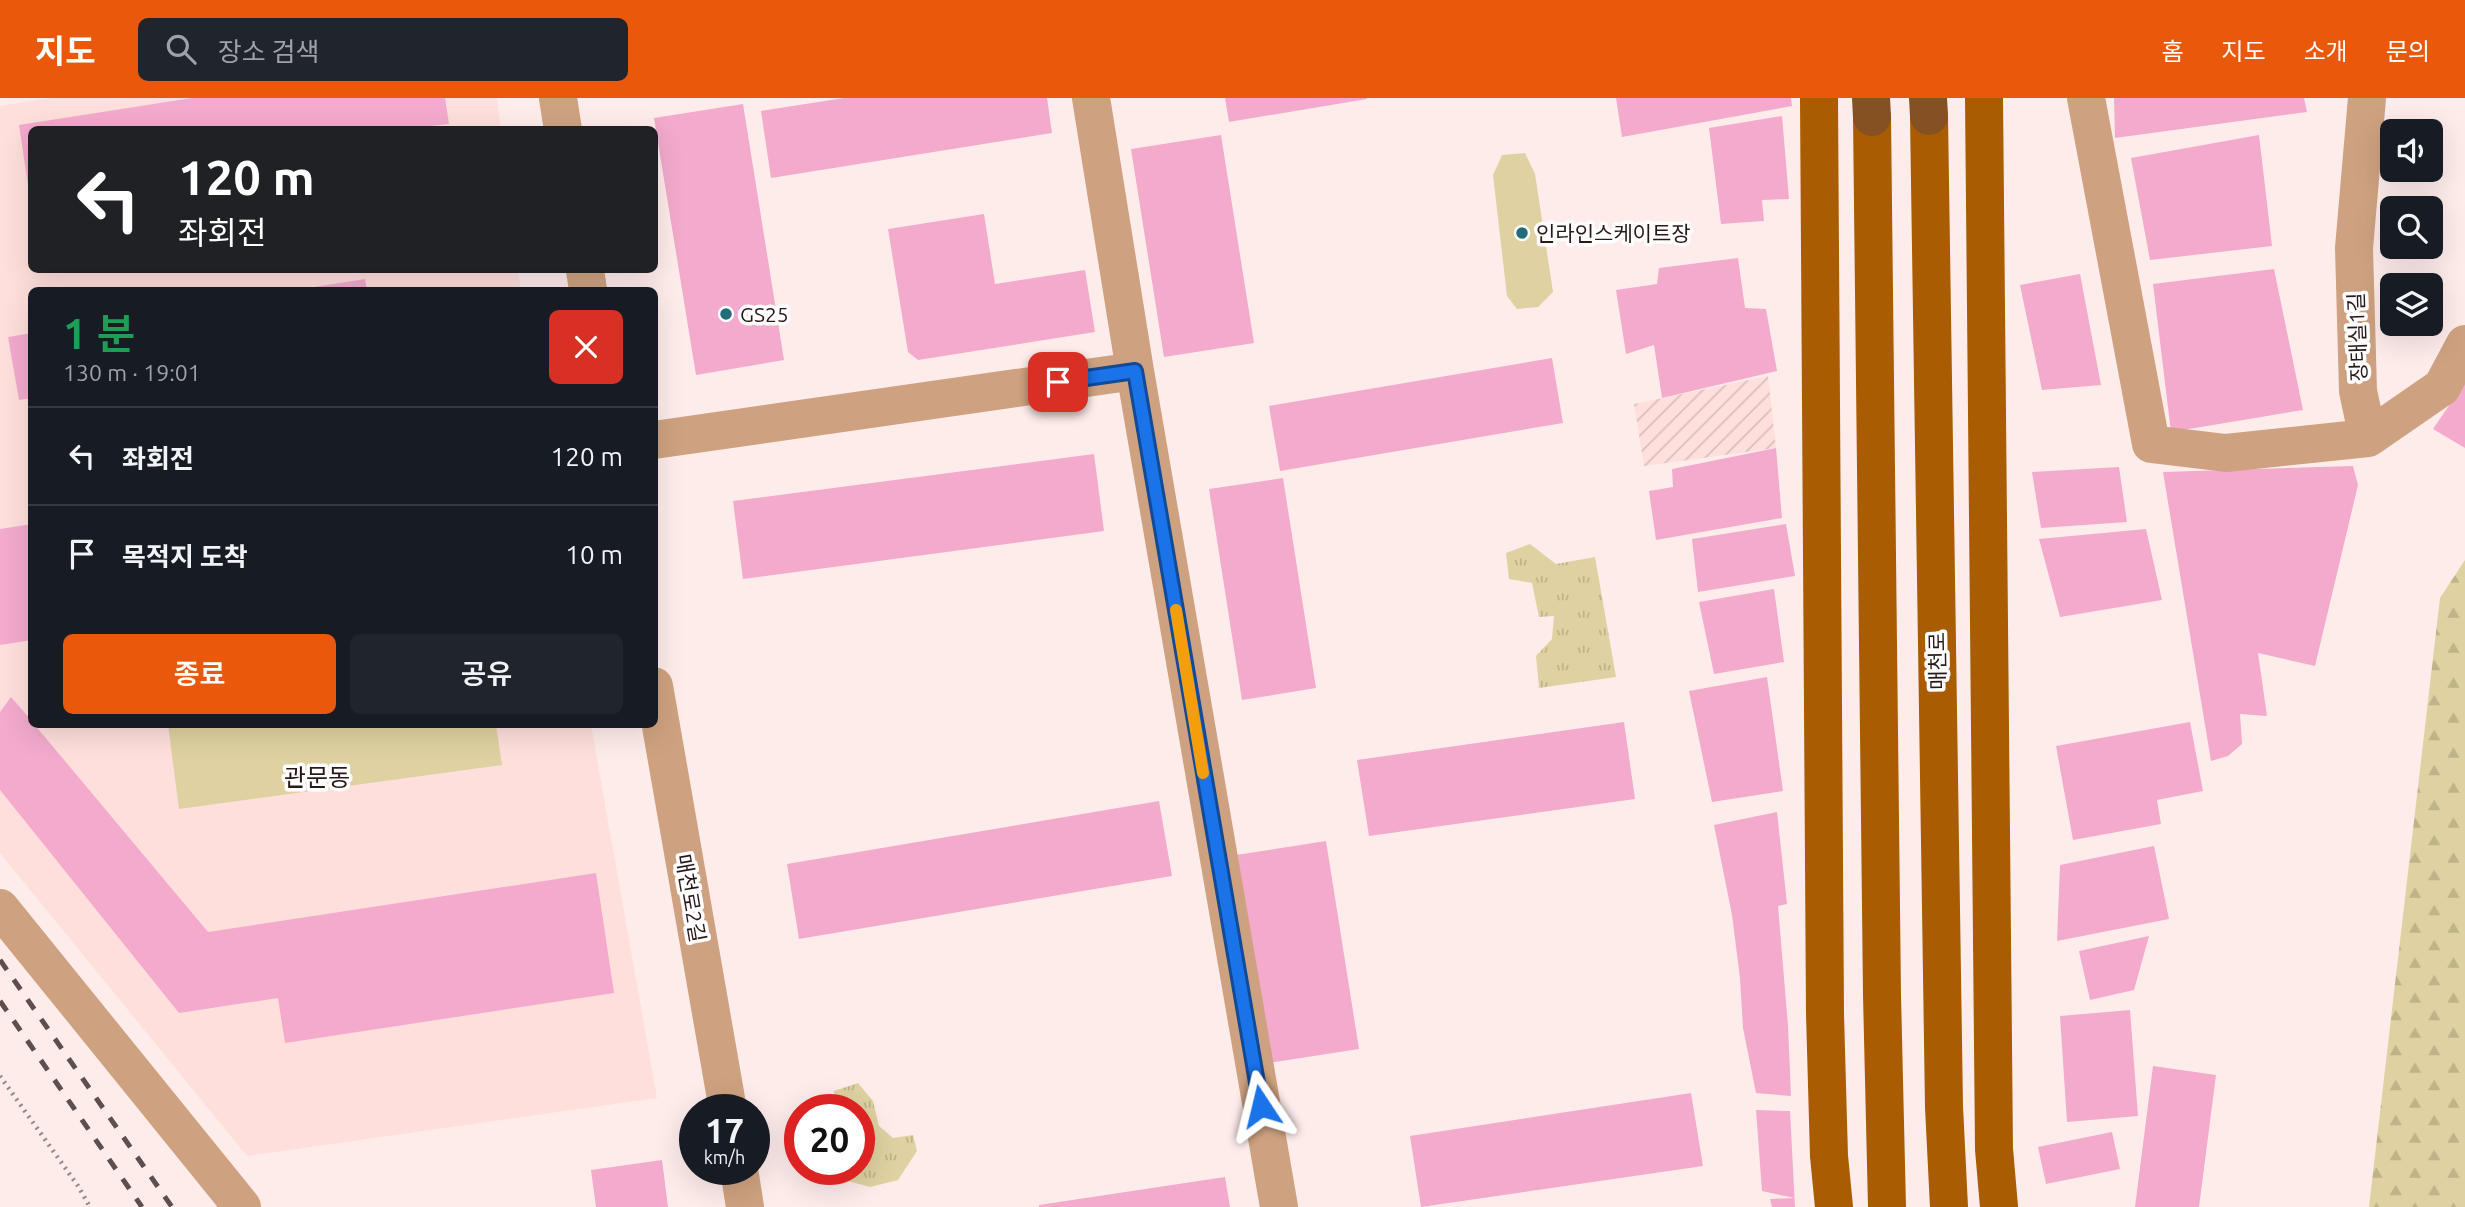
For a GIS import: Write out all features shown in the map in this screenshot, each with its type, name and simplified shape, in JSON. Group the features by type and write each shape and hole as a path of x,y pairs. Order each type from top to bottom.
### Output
{"main road":[{"path":"1819,98 1825,1014 1829,1156 1834,1207"},
{"path":"1984,98 1994,1149 1998,1207"},
{"path":"1871,107 1882,1008 1887,1207"},
{"name":"매천로","path":"1928,107 1944,1107 1949,1207"}],"street":[{"path":"558,98 562,126"},
{"path":"1091,98 1135,371 1279,1207"},
{"path":"2087,98 2151,444 2226,453 2368,438 2442,387 2465,344"},
{"name":"장태실1길","path":"2367,98 2354,247 2358,391 2368,438"},
{"path":"658,439 1135,371"},
{"name":"매천로2길","path":"658,708 725,1094"},
{"path":"0,908 242,1207"},
{"path":"742,1185 746,1207"}],"path":[{"path":"0,1076 90,1207"}],"shaded area":[{"path":"51,98 497,98 501,126 28,126 28,273 518,273 521,287 28,287 28,728 592,728 657,1098 247,1156 0,853 0,106"},
{"path":"1768,376 1776,448 1644,466 1634,404"}],"green space":[{"name":"인라인스케이트장","path":"1525,153 1535,174 1553,292 1538,307 1517,309 1507,296 1493,175 1502,155"},
{"path":"1530,544 1556,564 1595,557 1616,677 1539,688 1536,656 1552,639 1554,616 1539,617 1532,583 1509,579 1506,553"},
{"path":"2465,560 2465,1207 2369,1207 2440,598"},
{"path":"168,728 496,728 502,765 179,809"},
{"path":"858,1083 867,1094 834,1094 834,1091"},
{"path":"875,1109 879,1126 893,1138 913,1135 917,1151 898,1180 870,1187 863,1185 875,1185"}],"building":[{"path":"192,98 445,98 449,124 28,126 28,184 19,125"},
{"path":"844,98 1047,98 1052,133 771,178 761,111"},
{"path":"1225,98 1367,98 1367,99 1229,122"},
{"path":"1616,98 1791,98 1792,106 1622,137"},
{"path":"2114,98 2304,98 2307,112 2115,138"},
{"path":"743,104 784,360 696,375 658,142 658,126 655,126 654,118"},
{"path":"1782,116 1789,199 1762,200 1764,221 1721,224 1709,128"},
{"path":"1221,135 1254,343 1164,357 1131,149"},
{"path":"2259,135 2272,246 2150,260 2131,158"},
{"path":"984,214 995,284 1085,270 1095,332 918,360 908,352 888,229"},
{"path":"1738,258 1745,308 1766,309 1777,371 1662,398 1654,345 1626,354 1616,290 1657,284 1659,268"},
{"path":"2274,269 2303,410 2171,432 2153,284"},
{"path":"2080,274 2101,385 2042,390 2020,285"},
{"path":"365,279 366,287 315,287"},
{"path":"28,334 28,399 19,400 8,337"},
{"path":"1552,358 1563,423 1280,471 1269,406"},
{"path":"2465,382 2465,448 2433,429"},
{"path":"1776,448 1782,518 1656,540 1649,491 1673,487 1672,469"},
{"path":"1094,454 1104,531 743,579 733,501"},
{"path":"2353,466 2358,485 2315,666 2258,653 2267,716 2240,714 2242,744 2228,756 2211,761 2163,472"},
{"path":"2119,467 2127,522 2041,528 2032,472"},
{"path":"1283,478 1316,688 1242,700 1209,489"},
{"path":"1786,524 1795,576 1698,592 1692,539"},
{"path":"28,525 28,641 0,645 0,529"},
{"path":"2146,529 2162,600 2060,617 2039,539"},
{"path":"1774,589 1784,662 1714,674 1699,602"},
{"path":"1767,677 1783,791 1712,802 1689,691"},
{"path":"11,697 28,716 28,728 37,728 208,932 596,873 614,993 285,1043 278,998 179,1013 0,790 0,712"},
{"path":"1624,722 1635,799 1369,836 1357,760"},
{"path":"2190,722 2203,791 2157,800 2161,824 2073,840 2056,746"},
{"path":"1159,801 1172,876 799,939 787,864"},
{"path":"1777,812 1787,904 1778,906 1791,1096 1756,1093 1743,1028 1732,915 1714,825"},
{"path":"1326,841 1359,1049 1269,1063 1236,855"},
{"path":"2154,846 2169,919 2057,941 2060,865"},
{"path":"2149,936 2134,990 2090,1000 2079,951"},
{"path":"2130,1010 2138,1116 2067,1122 2060,1016"},
{"path":"2153,1066 2216,1075 2199,1207 2135,1207"},
{"path":"1691,1093 1703,1166 1421,1207 1410,1136"},
{"path":"1756,1110 1790,1111 1795,1207 1772,1207 1770,1199 1794,1198 1762,1191"},
{"path":"2112,1132 2120,1169 2046,1184 2038,1147"},
{"path":"662,1160 668,1207 596,1207 591,1170"},
{"path":"1225,1177 1230,1207 1039,1207 1039,1205"}],"railway":[{"path":"0,960 172,1207"},
{"path":"0,1001 142,1207"}],"slow traffic":[{"path":"1176,610 1203,773"}],"place":[{"name":"인라인스케이트장","path":"1522,233"},
{"name":"GS25","path":"726,314"}],"district":[{"name":"관문동","path":"317,777"}],"route":[{"path":"1058,382 1135,371 1261,1106"}]}
